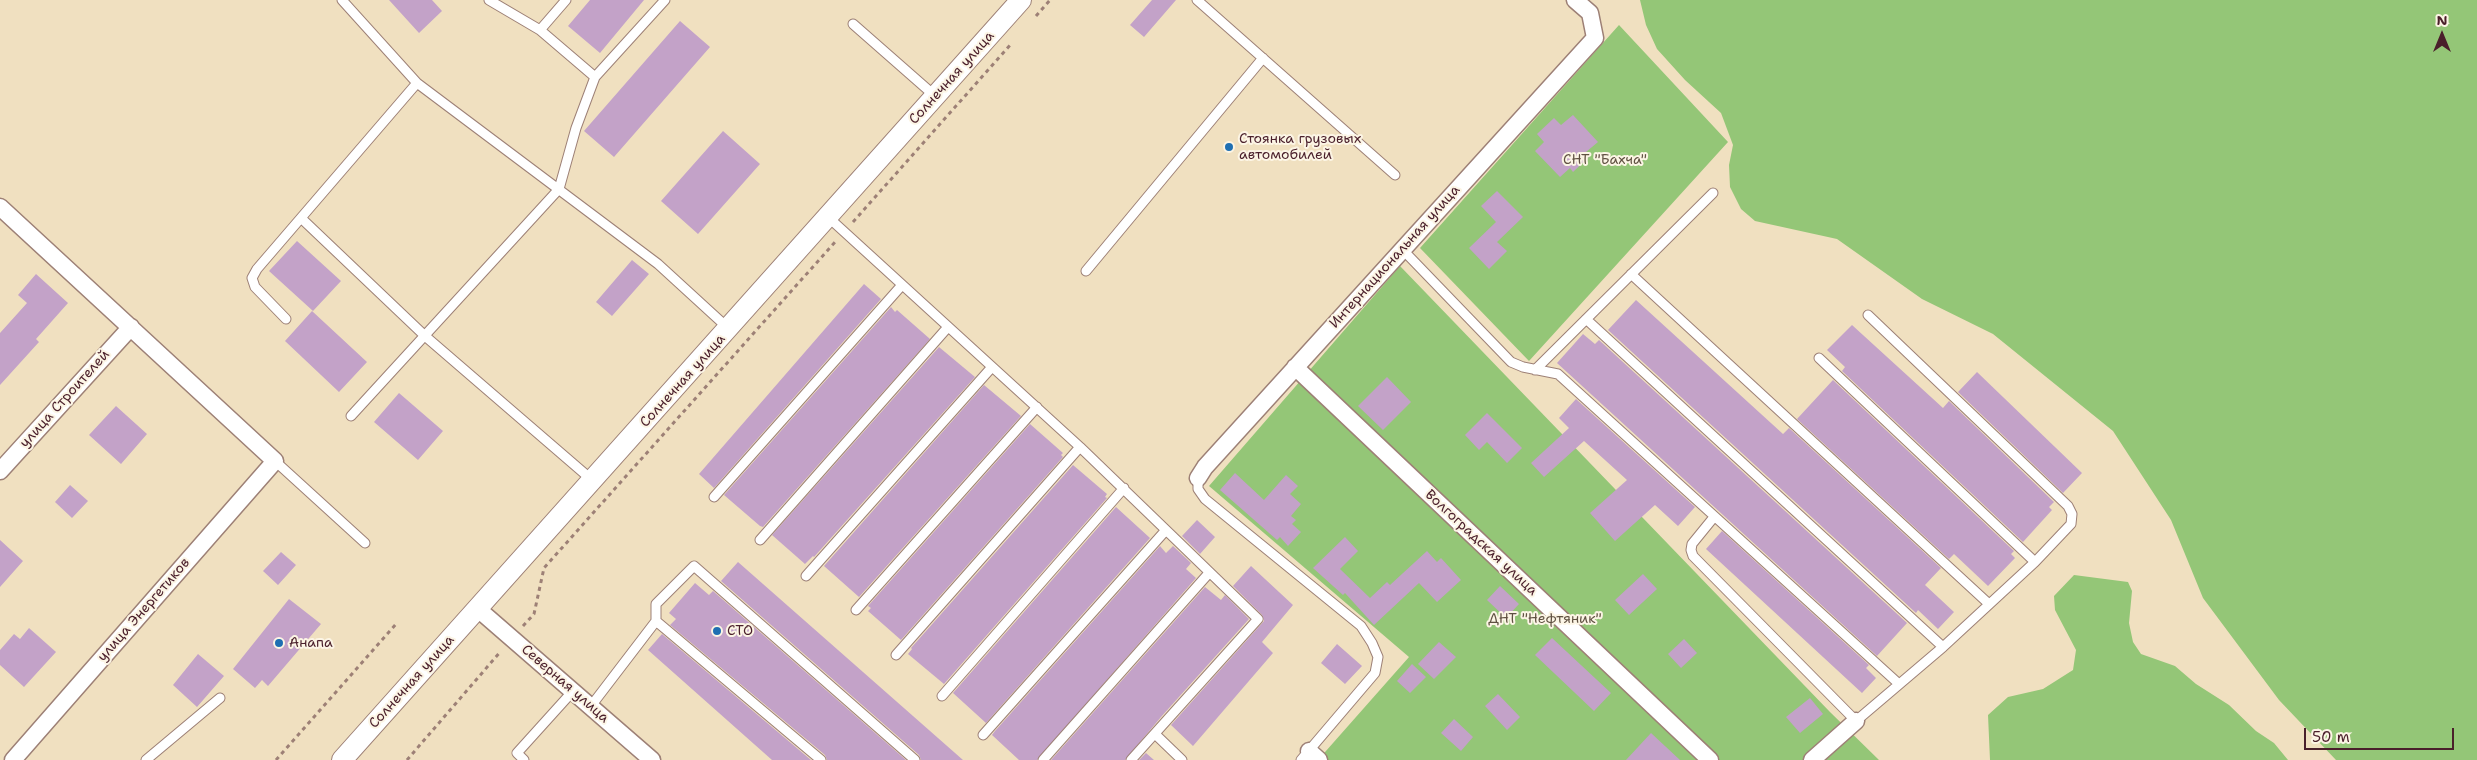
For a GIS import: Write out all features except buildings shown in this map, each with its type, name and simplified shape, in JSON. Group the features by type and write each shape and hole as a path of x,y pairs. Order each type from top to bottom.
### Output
{"street":[{"name":"Солнечная улица","path":"346,759 1021,0"},
{"name":"Интернациональная улица","path":"1198,478 1204,467 1595,38 1590,13 1575,0"},
{"path":"0,207 275,461"},
{"name":"улица Строителей","path":"0,471 131,327"},
{"name":"Волгоградская улица","path":"1295,367 1710,760"},
{"name":"улица Энергетиков","path":"13,760 275,461"},
{"name":"Северная улица","path":"478,609 652,760"},
{"path":"1812,760 1856,721"}],"lane":[{"path":"342,0 417,83 658,264 729,329"},
{"path":"489,0 540,30 595,77"},
{"path":"540,30 566,0"},
{"path":"351,416 558,189 576,128 595,77 665,0"},
{"path":"1197,0 1395,175"},
{"path":"853,24 935,96"},
{"path":"1086,272 1263,58"},
{"path":"286,319 255,286 252,278 257,269 417,83"},
{"path":"1535,370 1713,193"},
{"path":"828,217 1124,488 1258,619 1131,760"},
{"path":"301,218 425,336 593,481"},
{"path":"1402,249 1511,362 1535,370 1558,374 1899,684"},
{"path":"1631,274 1989,604"},
{"path":"714,497 902,285"},
{"path":"1714,517 1692,544 1693,556 1856,721 1943,647 2035,562 2071,524 2072,514 2068,506 1868,314"},
{"path":"1586,319 1943,647"},
{"path":"760,540 948,327"},
{"path":"1819,358 2035,562"},
{"path":"806,576 992,367"},
{"path":"856,610 1037,407"},
{"path":"896,655 1080,447"},
{"path":"275,461 365,543"},
{"path":"1198,478 1198,489 1205,499 1361,626 1378,657 1375,673 1310,757"},
{"path":"942,696 1124,488"},
{"path":"983,735 1166,530"},
{"path":"591,706 656,621 656,604 694,566 915,760"},
{"path":"1043,760 1209,573"},
{"path":"656,621 821,760"},
{"path":"524,760 517,754 573,691"},
{"path":"146,760 220,698"},
{"path":"1155,734 1182,760"}],"path":[{"path":"1031,22 1050,0"},
{"path":"407,760 534,614 544,568 1018,36"},
{"path":"276,760 398,623"}],"green space":[{"path":"1640,0 2477,0 2477,760 2336,760 2279,700 2203,598 2171,520 2113,431 1993,334 1922,299 1837,239 1755,221 1741,209 1730,187 1729,165 1733,145 1721,113 1685,80 1657,49 1646,25"},
{"name":"СНТ \"Бахча\"","path":"1619,25 1728,142 1529,361 1420,248"},
{"name":"ДНТ \"Нефтяник\"","path":"1400,266 1830,712 1879,760 1318,760 1409,657 1209,486"},
{"path":"2074,575 2128,582 2132,591 2129,623 2133,642 2141,654 2175,666 2196,684 2229,705 2256,731 2274,743 2288,760 1990,760 1988,715 2008,697 2043,689 2073,670 2076,650 2055,610 2054,596"}],"place":[{"name":"Стоянка грузовых автомобилей","path":"1229,147"},
{"name":"СТО","path":"717,631"},
{"name":"Анапа","path":"279,643"}]}
